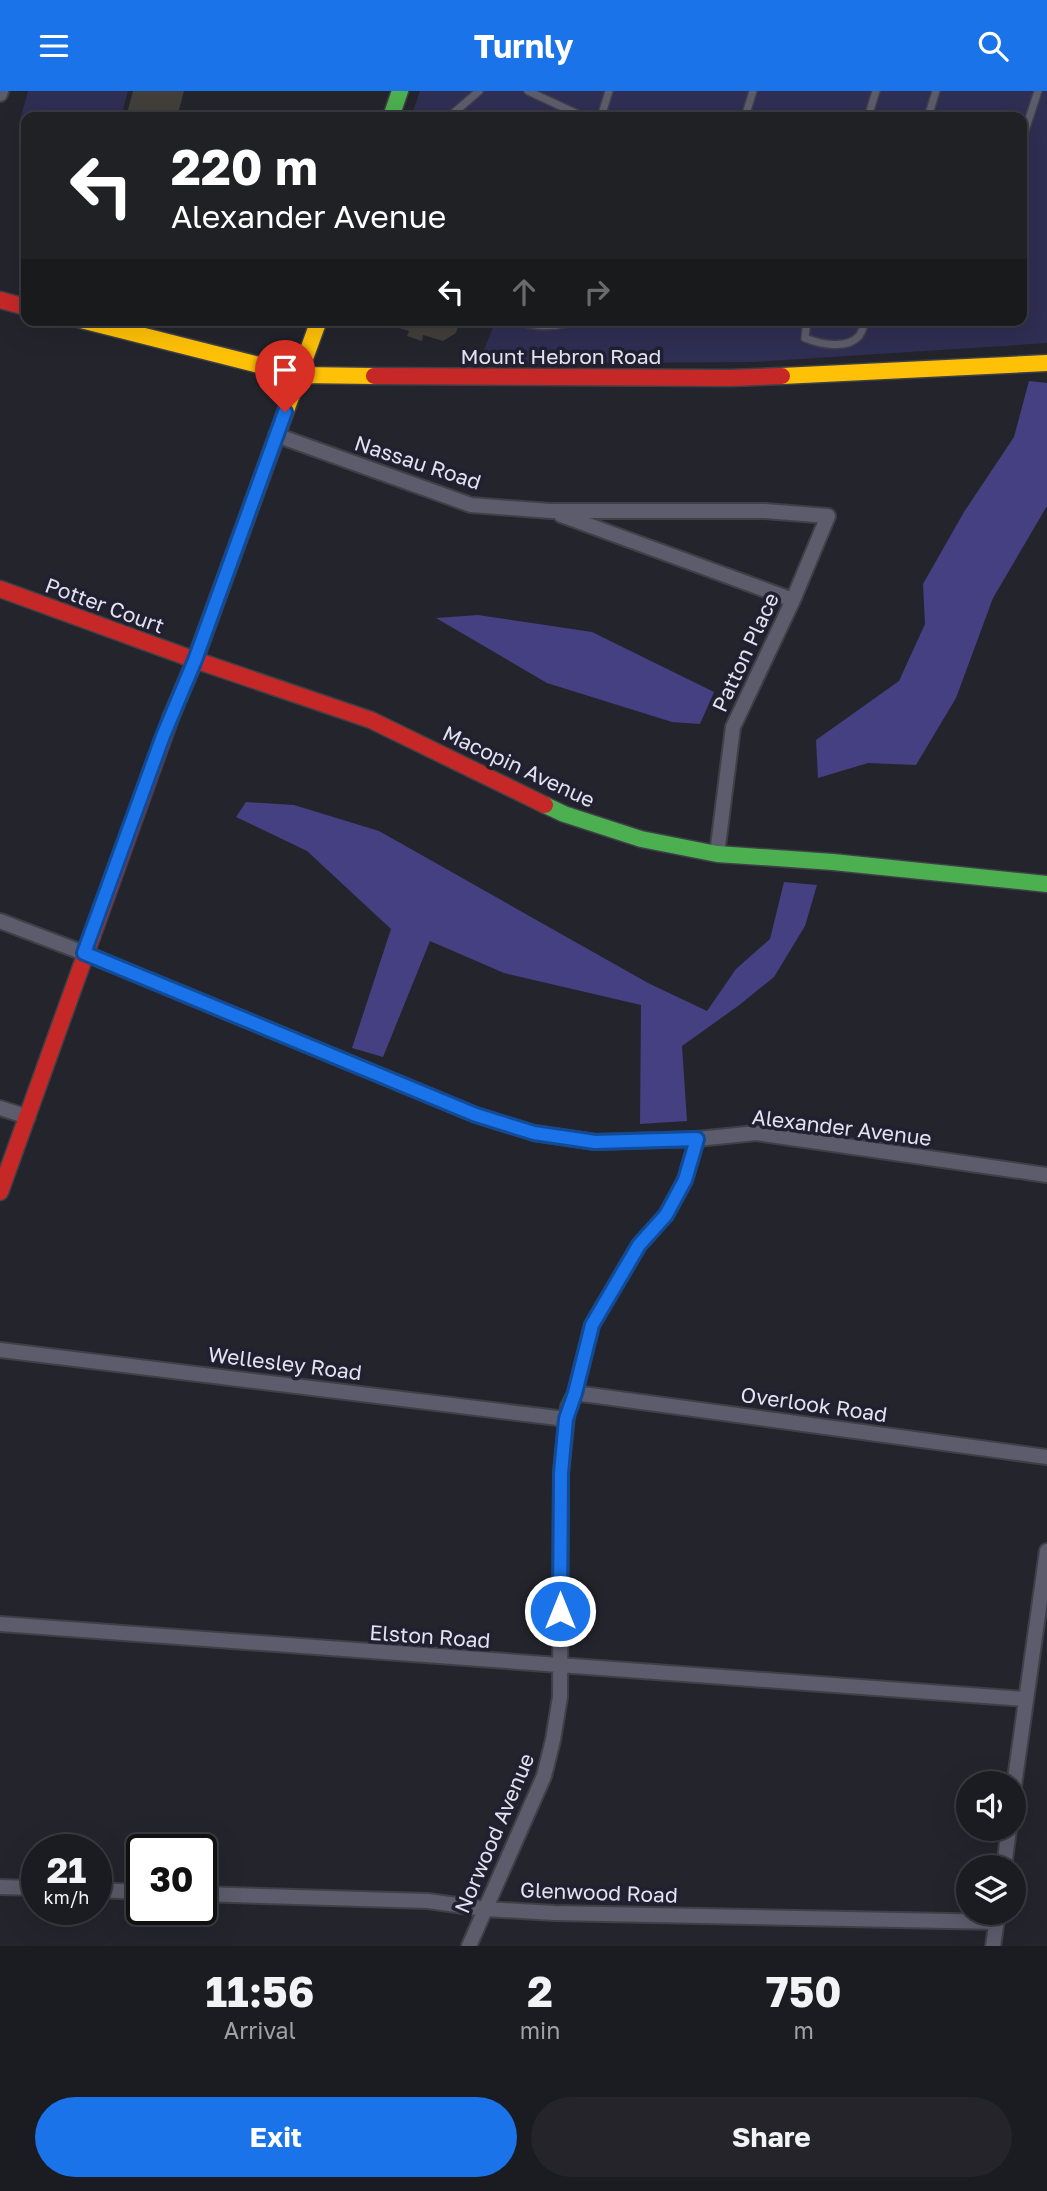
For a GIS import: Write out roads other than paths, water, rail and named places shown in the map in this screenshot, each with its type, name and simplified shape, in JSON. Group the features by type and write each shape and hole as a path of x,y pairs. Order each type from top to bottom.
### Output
{"main road":[{"path":"393,112 400,91"},
{"path":"0,300 21,306"},
{"name":"Mount Hebron Road","path":"104,326 299,375 730,379 1047,363"},
{"path":"0,1192 163,736 195,660 317,326"},
{"name":"Potter Court","path":"0,589 195,660"},
{"name":"Macopin Avenue","path":"195,660 371,720 564,814 640,839 717,854 833,862 1047,884"}],"street":[{"name":"Nassau Road","path":"276,435 471,505 550,511 765,511 828,516"},
{"name":"Nassau Road","path":"550,511 793,600"},
{"name":"Patton Place","path":"717,854 733,727 793,600 828,516"},
{"name":"Alexander Avenue","path":"0,921 476,1115 522,1129 595,1142 697,1139 756,1133 1047,1175"},
{"path":"0,1108 28,1117"},
{"name":"Norwood Avenue","path":"469,1946 544,1776 553,1739 560,1697 561,1473 566,1419 592,1325 639,1245 666,1215 685,1180 697,1139"},
{"name":"Wellesley Road","path":"0,1350 566,1419"},
{"name":"Overlook Road","path":"575,1393 1047,1457"},
{"path":"1016,1771 1047,1551"},
{"name":"Elston Road","path":"0,1625 1025,1699"},
{"path":"0,1887 21,1888"},
{"name":"Glenwood Road","path":"217,1894 428,1901 485,1909 554,1913 956,1917"},
{"path":"993,1946 997,1925"}],"lane":[{"path":"455,112 479,91"},
{"path":"528,91 573,112"},
{"path":"603,112 609,91"},
{"path":"747,112 753,91"},
{"path":"870,112 876,91"},
{"path":"930,112 936,91"},
{"path":"1027,125 1038,91"},
{"path":"806,326 805,338 819,344 845,343 858,336 863,326"}]}
